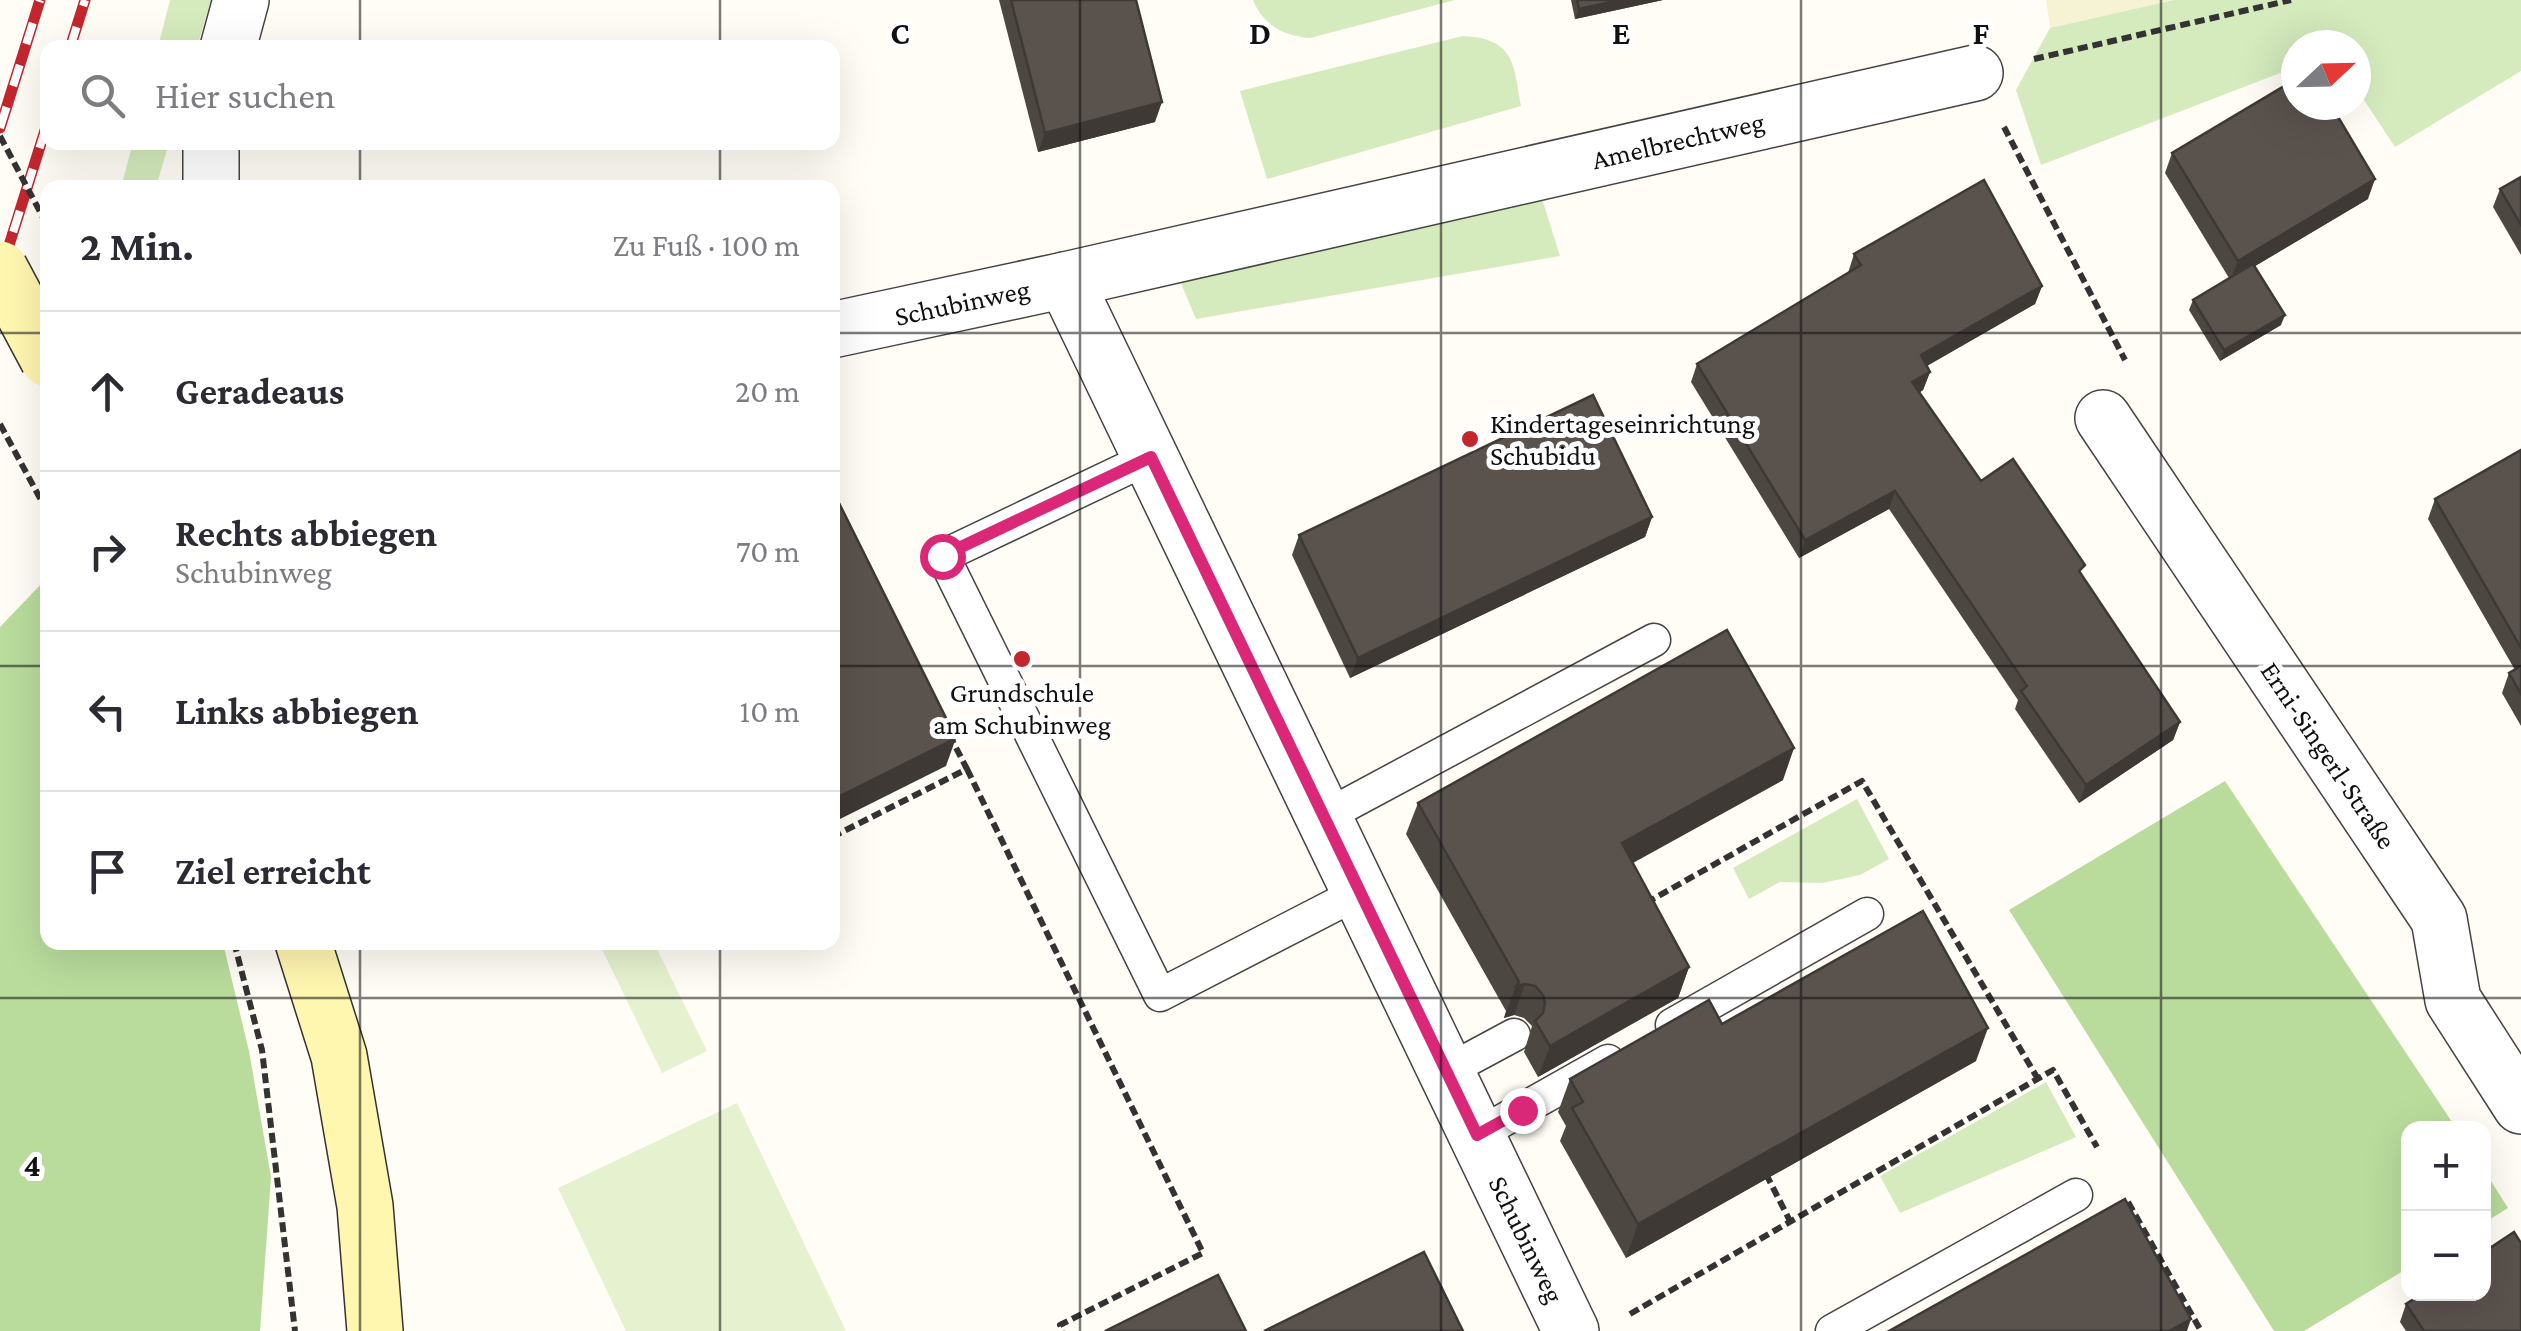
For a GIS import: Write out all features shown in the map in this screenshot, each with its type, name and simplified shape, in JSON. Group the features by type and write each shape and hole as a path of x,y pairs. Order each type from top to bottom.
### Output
{"main road":[{"path":"0,269 40,343"},
{"path":"306,950 339,1056 365,1206 375,1331"}],"street":[{"path":"230,40 242,0"},
{"name":"Amelbrechtweg","path":"1065,280 1975,72"},
{"path":"211,150 212,180"},
{"name":"Schubinweg","path":"840,328 1065,280 1477,1135 1596,1325"},
{"name":"Erni-Singerl-Straße","path":"2104,418 2439,919 2453,1000 2521,1106"}],"lane":[{"path":"1151,457 942,556 1160,995 1360,892"},
{"path":"1324,816 1654,640"},
{"path":"1477,1135 1867,914"},
{"path":"1446,1072 1514,1035"},
{"path":"1832,1331 2076,1195"}],"path":[{"path":"2104,418 2138,385 1975,72 2291,0"},
{"path":"0,136 40,211"},
{"path":"0,424 40,498"},
{"path":"950,734 1202,1253 1060,1324 1063,1331"},
{"path":"840,833 967,770"},
{"path":"236,950 262,1050 295,1331"},
{"path":"1596,1325 1790,1221 2053,1070 2102,1157"},
{"path":"1760,1164 1790,1221"},
{"path":"2122,1192 2202,1331"}],"shaded area":[{"path":"2046,0 2174,0 2050,28"}],"green space":[{"path":"170,0 211,0 199,40 160,40"},
{"path":"1253,0 1455,0 1310,38 1276,28 1262,16"},
{"path":"2174,0 2521,0 2521,71 2395,147 2371,111 2371,30 2281,30 2281,73 2041,165 2016,90 2050,28"},
{"path":"1463,36 1493,42 1502,48 1513,66 1521,106 1267,179 1240,91"},
{"path":"131,150 167,150 158,180 123,180"},
{"path":"1539,189 1560,256 1196,319 1177,274"},
{"path":"40,585 40,950 225,950 249,1051 271,1177 260,1331 0,1331 0,627"},
{"path":"2225,781 2451,1121 2401,1121 2401,1272 2304,1331 2274,1331 2009,910"},
{"path":"1857,799 1889,859 1860,875 1822,883 1780,882 1749,899 1733,868"},
{"path":"602,950 657,950 707,1051 662,1073"},
{"path":"2046,1082 2076,1137 1900,1213 1880,1176"},
{"path":"737,1103 846,1331 626,1331 558,1188"},
{"path":"2491,1181 2508,1208 2491,1219"}],"building":[{"path":"1011,0 1136,0 1162,102 1045,133"},
{"path":"1577,0 1619,0 1579,9"},
{"path":"2281,88 2281,120 2340,120 2375,179 2238,261 2172,153"},
{"path":"2521,177 2521,225 2500,189"},
{"path":"1984,180 2042,286 1921,355 1930,372 1912,382 1981,481 2013,459 2085,565 2079,571 2180,722 2086,785 2021,691 2027,686 1895,491 1805,540 1697,364 1861,265 1854,254"},
{"path":"2253,264 2285,315 2224,350 2193,300"},
{"path":"1593,395 1652,517 1358,658 1299,535"},
{"path":"2521,450 2521,648 2435,499"},
{"path":"840,505 956,738 840,796"},
{"path":"1727,630 1794,748 1622,843 1689,967 1550,1046 1535,1021 1543,1013 1543,995 1535,986 1516,986 1519,982 1418,803"},
{"path":"2521,666 2521,694 2509,673"},
{"path":"1923,911 1988,1028 1638,1224 1572,1108 1583,1102 1570,1079 1709,1000 1722,1024"},
{"path":"2125,1199 2191,1319 2169,1331 1889,1331"},
{"path":"2514,1232 2521,1243 2521,1331 2424,1331 2406,1304 2411,1301 2491,1301 2491,1247"},
{"path":"1424,1252 1463,1331 1264,1331"},
{"path":"1218,1275 1246,1331 1105,1331"}],"railway":[{"path":"0,128 40,0"},
{"path":"72,40 85,0"},
{"path":"0,274 40,146"}],"place":[{"name":"Kindertageseinrichtung Schubidu","path":"1470,439"},
{"name":"Grundschule am Schubinweg","path":"1022,659"}],"route":[{"path":"942,556 1151,457 1477,1135 1522,1110"}]}
